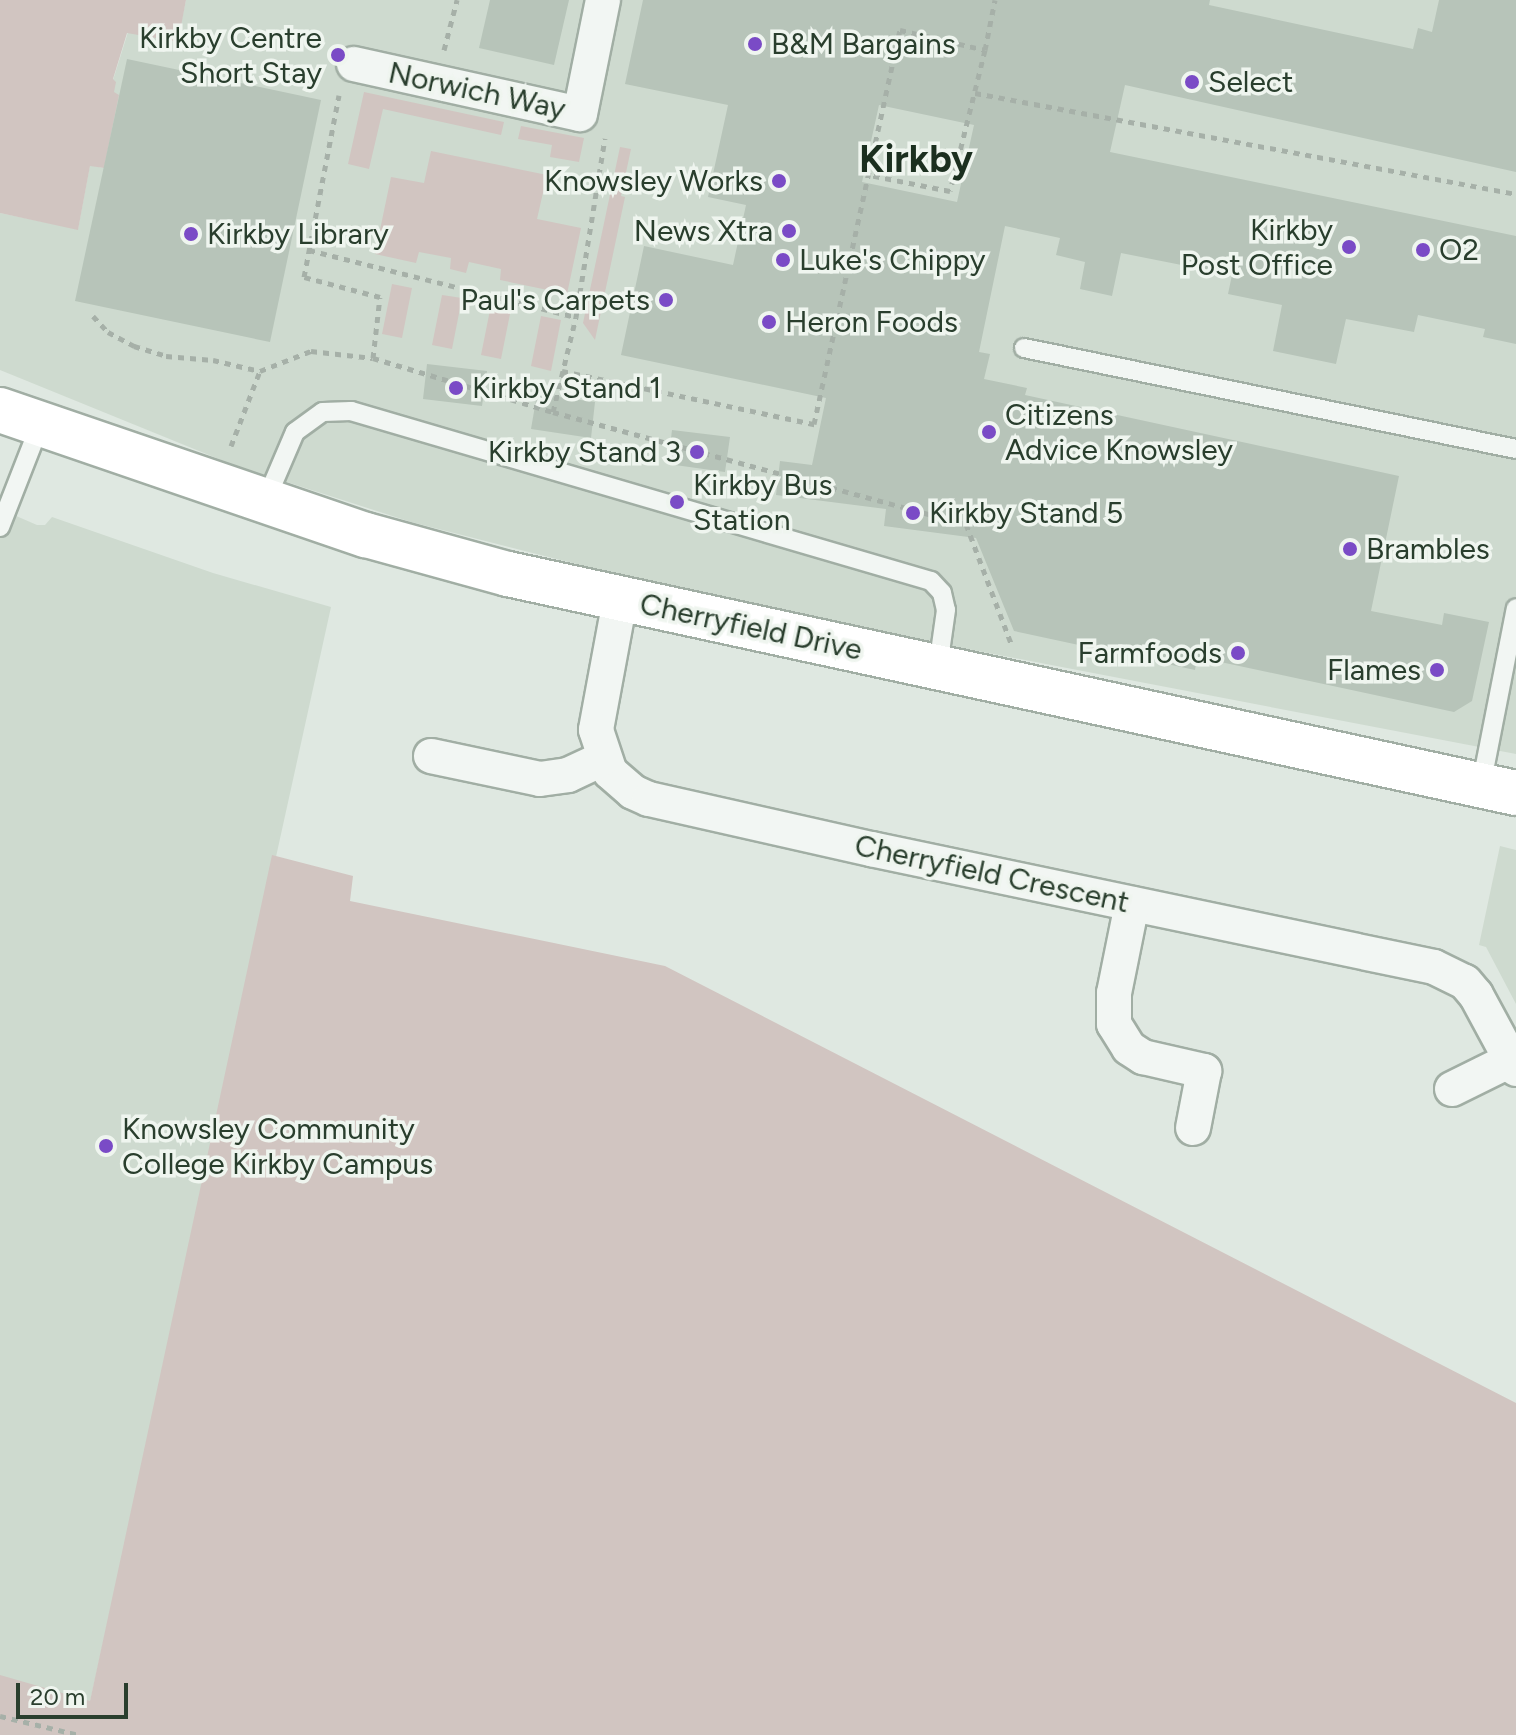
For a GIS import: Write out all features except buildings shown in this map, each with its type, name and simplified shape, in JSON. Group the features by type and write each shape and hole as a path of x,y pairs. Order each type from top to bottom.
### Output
{"street":[{"name":"Norwich Way","path":"348,72 436,82 580,114 603,0"},
{"name":"Cherryfield Drive","path":"20,417 394,543 620,600 1498,789"},
{"path":"431,756 540,779 568,775 603,759 596,730 597,711 620,600"},
{"name":"Cherryfield Crescent","path":"603,759 621,783 649,799 1434,967 1450,973 1465,982 1476,995 1514,1065 1452,1089"},
{"path":"1132,904 1114,993 1114,1024 1129,1048 1143,1057 1204,1071 1193,1128"}],"lane":[{"path":"1024,348 1516,449"},
{"path":"265,502 295,432 323,412 351,411 931,581 942,593 946,610 938,666"},
{"path":"0,527 20,417"},
{"path":"1498,789 1516,608"}],"path":[{"path":"436,82 457,0"},
{"path":"869,175 950,191 995,0"},
{"path":"562,371 814,424 900,30 985,50"},
{"path":"93,316 108,332 134,346 166,356 213,360 260,371 311,351 373,358 380,297 304,277 348,72"},
{"path":"975,93 1516,194"},
{"path":"553,412 576,317 607,120 580,114"},
{"path":"309,250 576,317"},
{"path":"228,454 260,371"},
{"path":"0,1716 79,1735"}],"shaded area":[{"path":"0,0 186,0 178,42 127,33 113,79 116,82 114,92 119,95 104,168 90,166 78,230 0,213"},
{"path":"186,0 1516,0 1516,754 889,634 655,584 411,522 231,464 0,370 0,213 78,229 90,165 103,168 113,80 128,32 177,42"},
{"path":"364,92 504,122 501,135 383,109 369,169 348,164"},
{"path":"521,126 584,138 579,162 550,157 552,145 518,139"},
{"path":"620,147 631,149 621,196 625,197 595,340 583,323"},
{"path":"431,151 547,175 537,219 581,228 567,294 500,280 501,269 469,262 466,273 450,269 451,258 419,252 416,263 375,254 391,177 424,183"},
{"path":"392,284 412,288 402,338 382,334"},
{"path":"442,295 462,298 452,349 432,345"},
{"path":"491,305 511,309 501,359 481,355"},
{"path":"541,316 561,320 551,371 531,366"},
{"name":"Knowsley Community College Kirkby Campus","path":"0,509 37,525 45,525 52,517 213,573 331,607 90,1702 0,1684"},
{"path":"1500,846 1516,850 1516,1004 1486,947 1479,945"},
{"path":"272,855 353,876 350,901 665,966 1516,1403 1516,1735 0,1735 0,1675 90,1701"}],"place":[{"name":"B&M Bargains","path":"755,44"},
{"name":"Kirkby Centre Short Stay","path":"338,55"},
{"name":"Select","path":"1192,82"},
{"name":"Knowsley Works","path":"779,181"},
{"name":"News Xtra","path":"789,231"},
{"name":"Kirkby Library","path":"191,234"},
{"name":"Kirkby Post Office","path":"1349,247"},
{"name":"O2","path":"1423,250"},
{"name":"Luke's Chippy","path":"783,260"},
{"name":"Paul's Carpets","path":"666,300"},
{"name":"Heron Foods","path":"769,322"},
{"name":"Kirkby Stand 1","path":"456,388"},
{"name":"Citizens Advice Knowsley","path":"989,432"},
{"name":"Kirkby Stand 3","path":"697,452"},
{"name":"Kirkby Bus Station","path":"677,502"},
{"name":"Kirkby Stand 5","path":"913,513"},
{"name":"Brambles","path":"1350,549"},
{"name":"Farmfoods","path":"1238,653"},
{"name":"Flames","path":"1437,670"},
{"name":"Knowsley Community College Kirkby Campus","path":"106,1146"}],"district":[{"name":"Kirkby","path":"916,160"}]}
